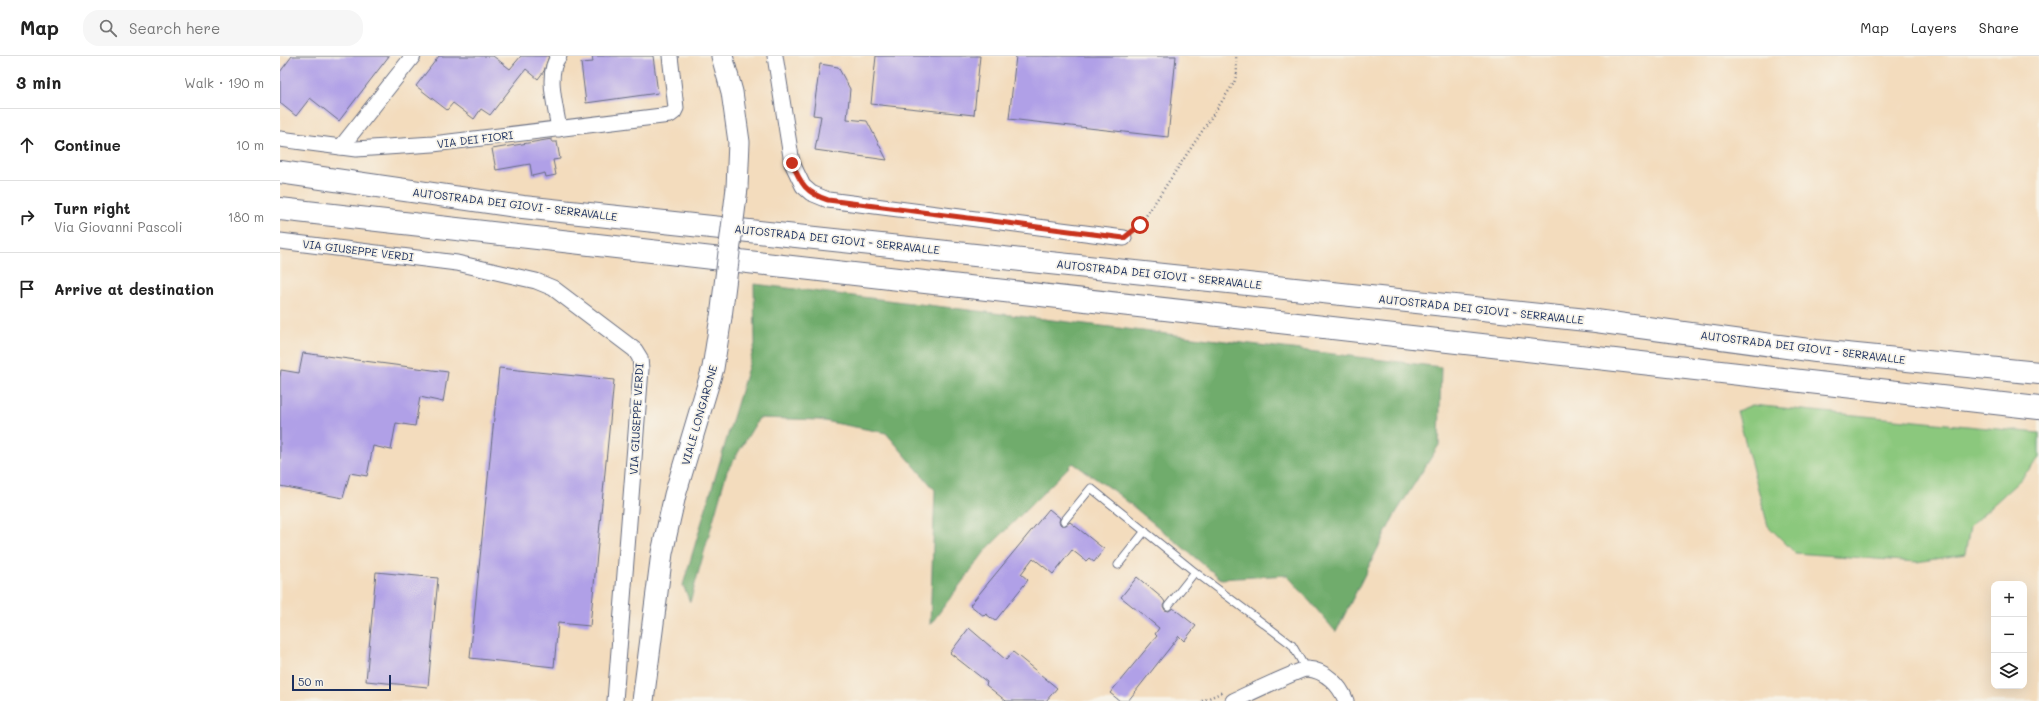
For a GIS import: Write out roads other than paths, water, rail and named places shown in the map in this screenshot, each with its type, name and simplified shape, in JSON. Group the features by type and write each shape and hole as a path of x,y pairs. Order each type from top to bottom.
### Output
{"highway":[{"name":"AUTOSTRADA DEI GIOVI - SERRAVALLE","path":"280,172 523,207 1596,321 1816,351 2039,373"},
{"path":"280,209 2039,408"}],"main road":[{"name":"VIALE LONGARONE","path":"643,701 650,635 662,553 675,495 713,368 737,188 739,142 732,92 722,56"}],"street":[{"path":"341,147 412,56"},
{"path":"559,56 554,61 552,74 559,129"},
{"name":"VIA DEI FIORI","path":"280,139 356,149 433,144 670,115 676,108 670,56"},
{"path":"775,56 792,163 803,186 814,195 828,200 1124,238"},
{"name":"VIA GIUSEPPE VERDI","path":"280,241 457,263 536,281 553,288 636,350 640,358 641,369 615,701"},
{"path":"1233,701 1306,669 1322,673 1330,678 1337,685 1346,701"}],"lane":[{"path":"1064,521 1091,488 1195,572 1292,645 1306,669"},
{"path":"1118,565 1146,531"},
{"path":"1168,606 1195,572"}]}
